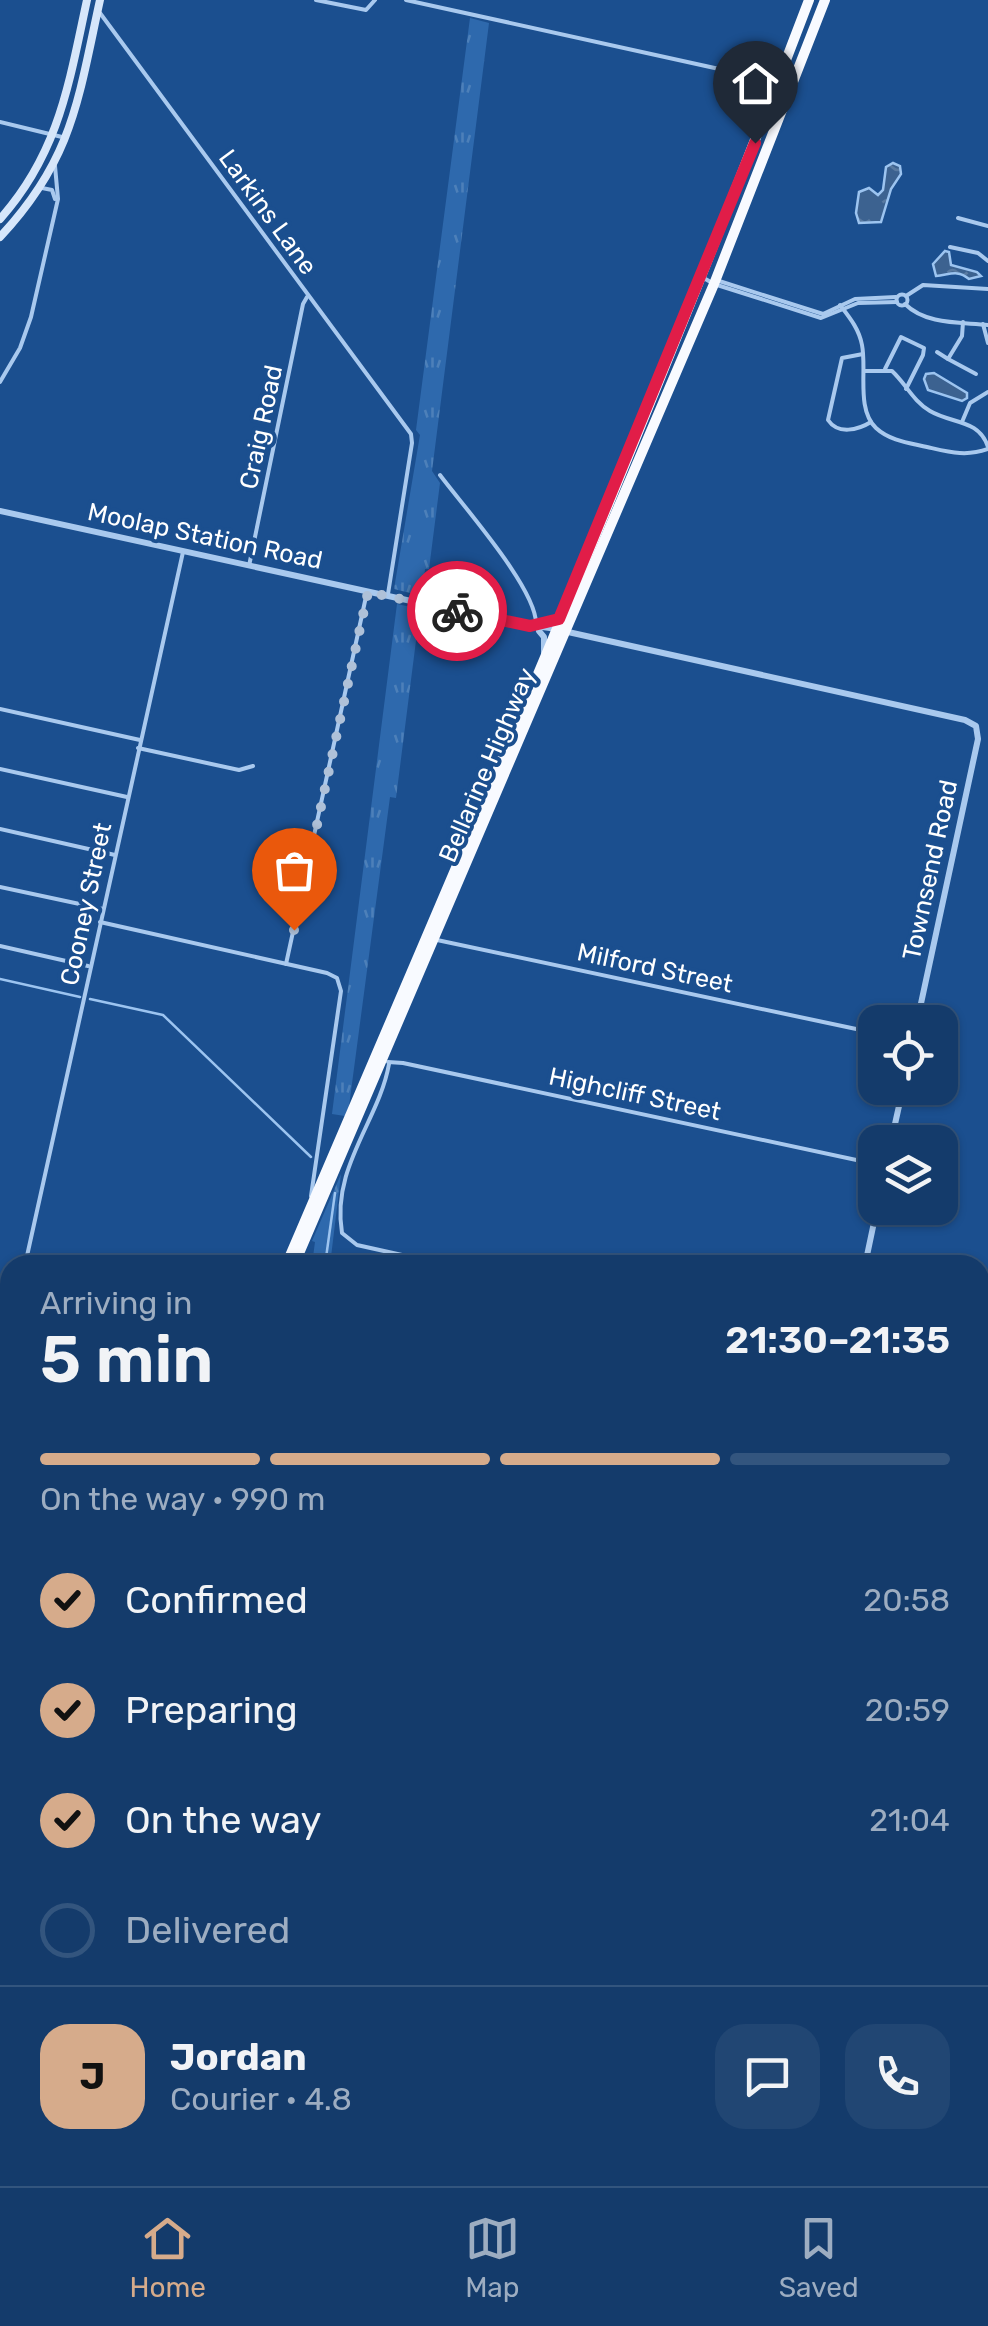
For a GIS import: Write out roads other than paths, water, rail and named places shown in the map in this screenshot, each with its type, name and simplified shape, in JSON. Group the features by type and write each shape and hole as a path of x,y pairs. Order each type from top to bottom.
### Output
{"highway":[{"name":"Bellarine Highway","path":"295,1255 383,1058 702,277 809,0"},
{"name":"Bellarine Highway","path":"431,939 544,654 715,282 825,0"},
{"name":"Bellarine Highway","path":"294,1255 320,1185 383,1058"},
{"path":"320,1185 322,1200"}],"main road":[{"path":"0,219 29,184 55,134 87,0"},
{"path":"0,237 41,188 67,138 98,5"}],"street":[{"path":"316,0 358,11 366,10 375,0"},
{"path":"406,0 792,85"},
{"name":"Larkins Lane","path":"98,5 411,434 388,596"},
{"path":"0,122 67,138"},
{"path":"0,382 18,353 31,317 58,188 54,166"},
{"path":"41,188 54,193 54,209"},
{"path":"958,218 988,226"},
{"path":"950,247 978,253 988,261"},
{"path":"702,277 823,314 859,300 896,300 922,316 986,324 988,342"},
{"path":"905,304 906,296 923,284 988,289"},
{"path":"896,300 901,294 906,296"},
{"name":"Craig Road","path":"249,566 308,296"},
{"path":"842,306 858,332 864,354 864,371 866,406 871,422 882,432 906,442 966,455 988,448 978,430 932,412 894,373 885,369 864,371"},
{"path":"948,358 962,336 963,322"},
{"path":"885,369 901,337 924,348 906,389"},
{"path":"937,352 975,371"},
{"path":"864,354 842,358 828,420 832,426 854,431 871,422"},
{"path":"962,422 970,403 988,392"},
{"path":"440,476 515,574 535,608 535,627 544,636 544,654"},
{"name":"Moolap Station Road","path":"0,513 519,624 558,629 979,726"},
{"name":"Cooney Street","path":"28,1255 183,551"},
{"path":"286,964 368,592"},
{"path":"0,709 140,740"},
{"name":"Townsend Road","path":"921,1005 979,726"},
{"path":"138,748 239,770 253,766"},
{"path":"0,768 128,796"},
{"path":"0,828 114,855"},
{"path":"0,887 102,910"},
{"path":"100,922 331,974 340,986 308,1215"},
{"name":"Milford Street","path":"431,939 858,1028"},
{"path":"0,946 90,967"},
{"path":"383,1058 386,1076 352,1152 344,1188 342,1232 357,1245 402,1255"},
{"name":"Highcliff Street","path":"383,1058 858,1160"},
{"path":"315,1168 320,1185"},
{"path":"867,1255 873,1225"}],"water":[{"path":"893,163 900,166 901,174 891,189 881,222 859,223 859,192 869,188 878,195 883,190 886,167"},
{"path":"945,251 949,252 951,265 981,276 936,276 933,264"},
{"path":"934,373 967,393 967,398 962,401 928,390 924,379 926,374"}],"waterway":[{"path":"0,979 80,997"},
{"path":"90,999 163,1015 311,1157"},
{"path":"326,1255 335,1193"}]}
